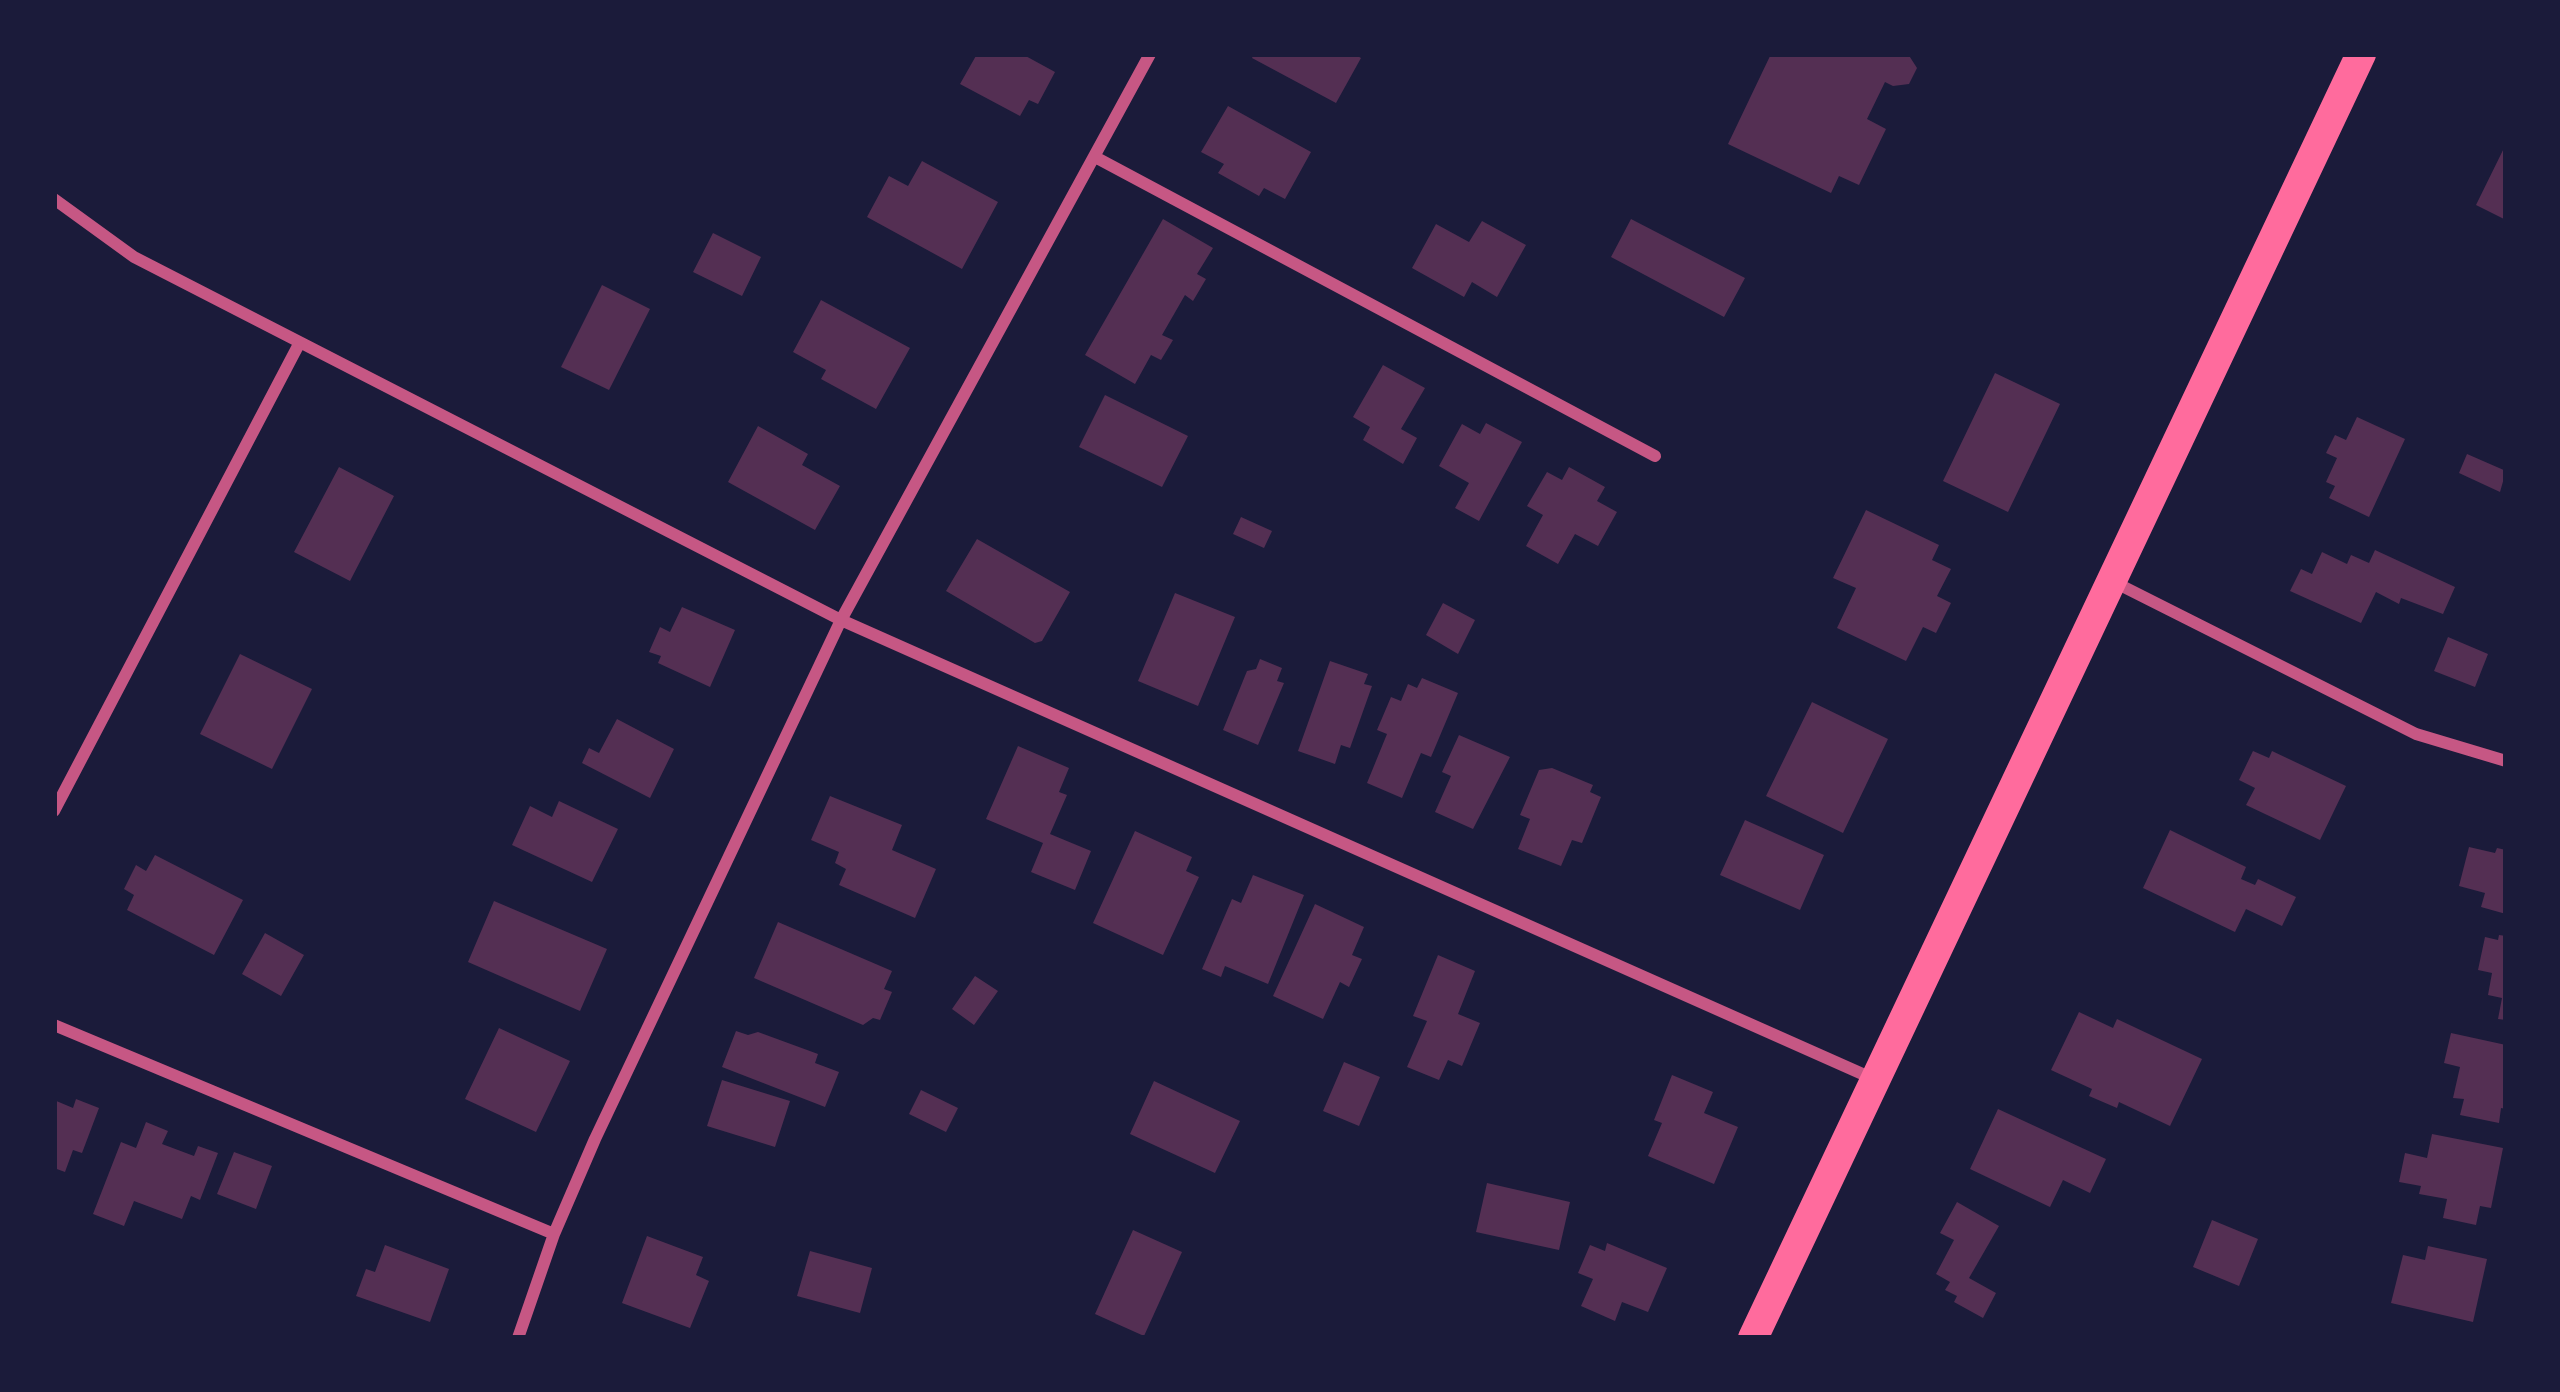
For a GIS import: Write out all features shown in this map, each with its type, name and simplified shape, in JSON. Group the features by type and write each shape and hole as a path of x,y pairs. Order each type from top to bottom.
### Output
{"main road":[{"path":"1754,1338 2361,54"}],"street":[{"path":"518,1338 554,1234 595,1139 841,620 1150,54"},
{"path":"1095,158 1655,456"},
{"path":"54,200 134,257 841,620 1876,1080"},
{"path":"54,811 298,344"},
{"path":"2111,581 2416,734 2506,761"},
{"path":"54,1025 554,1234"}],"building":[{"path":"977,54 1022,54 1055,72 1038,104 1029,100 1020,116 960,84"},
{"path":"1254,54 1354,54 1361,58 1336,103 1252,58"},
{"path":"1771,54 1908,54 1917,68 1909,84 1885,82 1867,119 1886,129 1859,185 1839,176 1831,193 1728,144"},
{"path":"1228,106 1311,152 1285,199 1264,188 1259,196 1218,173 1224,164 1201,152"},
{"path":"2506,144 2506,220 2476,205"},
{"path":"922,161 998,202 962,269 867,217 889,176 908,186"},
{"path":"1163,219 1213,248 1197,274 1206,279 1193,301 1185,295 1162,335 1173,340 1161,360 1151,355 1135,384 1085,355"},
{"path":"1631,219 1745,278 1724,317 1611,257"},
{"path":"1482,221 1526,245 1497,297 1472,282 1464,297 1412,268 1436,224 1469,242"},
{"path":"713,233 761,257 742,296 693,272"},
{"path":"602,285 650,309 609,390 561,367"},
{"path":"821,300 910,348 876,409 821,379 826,370 793,352"},
{"path":"1383,365 1425,388 1401,429 1417,438 1403,464 1363,440 1370,427 1353,417"},
{"path":"1995,373 2060,404 2008,512 1943,481"},
{"path":"1105,395 1188,436 1162,487 1079,447"},
{"path":"2357,417 2405,439 2369,517 2329,498 2335,486 2326,482 2337,458 2326,453 2335,435 2346,440"},
{"path":"1486,423 1522,442 1479,521 1455,508 1469,483 1439,466 1462,424 1480,434"},
{"path":"758,426 808,454 802,465 840,486 815,530 728,482"},
{"path":"2467,454 2506,471 2500,492 2459,473"},
{"path":"339,467 394,496 350,581 294,552"},
{"path":"1569,467 1605,487 1597,501 1617,512 1598,546 1575,534 1558,564 1526,546 1543,515 1527,506 1547,472 1562,480"},
{"path":"1866,510 1939,545 1932,560 1951,569 1937,596 1951,603 1936,633 1923,627 1906,661 1837,628 1856,588 1833,578"},
{"path":"1241,517 1272,531 1264,548 1233,534"},
{"path":"977,539 1070,592 1042,641 1035,643 946,591"},
{"path":"2375,550 2455,587 2443,614 2401,598 2399,604 2376,592 2361,623 2290,591 2301,569 2312,574 2322,552 2347,564 2351,555 2369,563"},
{"path":"1175,593 1235,617 1198,706 1138,681"},
{"path":"1443,603 1475,620 1458,654 1426,635"},
{"path":"682,607 735,630 710,687 658,663 661,656 649,652 660,627 670,632"},
{"path":"2448,637 2488,654 2475,687 2434,671"},
{"path":"240,654 312,689 272,769 200,734"},
{"path":"1260,659 1282,668 1277,681 1284,683 1258,745 1223,730 1247,671 1256,669"},
{"path":"1330,661 1368,674 1364,684 1372,686 1350,748 1341,745 1335,764 1298,751"},
{"path":"1422,678 1458,693 1431,757 1421,753 1402,798 1367,783 1387,734 1377,730 1391,697 1401,701 1408,684 1417,688"},
{"path":"1812,702 1888,739 1843,833 1766,796"},
{"path":"617,719 674,749 650,798 582,763 589,748 599,753"},
{"path":"1459,735 1510,757 1473,829 1435,812 1451,776 1442,772"},
{"path":"1018,746 1069,768 1059,792 1067,795 1050,834 1091,851 1075,890 1031,872 1043,843 986,819"},
{"path":"2253,751 2269,758 2272,751 2346,786 2320,840 2246,805 2255,788 2239,780"},
{"path":"1552,768 1593,785 1590,792 1601,797 1582,843 1572,840 1561,866 1518,849 1530,819 1520,815 1539,770"},
{"path":"830,796 902,825 892,850 936,869 915,918 839,885 846,869 835,863 839,852 811,840"},
{"path":"559,801 618,829 592,882 512,845 530,806 552,817"},
{"path":"1745,820 1824,855 1800,910 1720,875"},
{"path":"2170,830 2246,867 2241,879 2255,885 2258,879 2296,897 2282,926 2246,909 2235,932 2143,888"},
{"path":"1135,831 1192,857 1186,871 1199,877 1163,955 1093,923"},
{"path":"2469,847 2495,853 2497,848 2506,850 2506,914 2481,907 2485,893 2459,886"},
{"path":"155,855 243,900 214,955 127,910 134,895 124,889 136,865 146,871"},
{"path":"1253,875 1304,895 1268,984 1225,966 1221,977 1202,969 1232,899 1241,903"},
{"path":"494,901 607,949 580,1011 468,962"},
{"path":"1315,904 1364,927 1352,955 1362,959 1349,987 1340,982 1323,1019 1273,996"},
{"path":"778,922 892,971 884,989 892,992 880,1020 873,1018 863,1025 754,978"},
{"path":"265,933 304,955 281,996 242,974"},
{"path":"2499,935 2506,936 2506,1020 2498,1019 2502,998 2488,995 2492,973 2478,970 2485,937 2498,940"},
{"path":"1438,955 1475,971 1458,1014 1480,1023 1462,1066 1448,1060 1439,1080 1407,1067 1427,1021 1413,1016"},
{"path":"975,976 998,991 974,1025 952,1009"},
{"path":"2079,1012 2113,1028 2117,1019 2202,1059 2170,1126 2119,1102 2117,1108 2089,1096 2092,1089 2051,1070"},
{"path":"499,1028 570,1061 536,1132 465,1099"},
{"path":"736,1031 758,1032 818,1054 815,1063 839,1072 825,1107 722,1067"},
{"path":"2451,1033 2506,1045 2506,1109 2501,1108 2499,1123 2460,1115 2464,1099 2453,1098 2460,1067 2444,1063"},
{"path":"1344,1062 1380,1077 1359,1126 1323,1111"},
{"path":"1672,1075 1713,1092 1704,1113 1738,1127 1714,1184 1648,1156 1662,1123 1654,1120"},
{"path":"722,1080 790,1101 775,1147 707,1126"},
{"path":"1154,1081 1240,1121 1215,1173 1130,1134"},
{"path":"921,1090 958,1108 946,1132 909,1114"},
{"path":"76,1099 99,1108 82,1153 73,1150 65,1172 54,1168 54,1100 73,1108"},
{"path":"1998,1109 2106,1159 2090,1193 2063,1180 2050,1207 1970,1169"},
{"path":"146,1122 168,1131 162,1144 194,1156 198,1146 218,1153 200,1200 191,1196 182,1219 134,1201 124,1226 93,1214 121,1142 136,1148"},
{"path":"2432,1134 2503,1148 2491,1208 2480,1206 2476,1225 2443,1218 2447,1199 2419,1194 2421,1186 2399,1182 2405,1153 2427,1158"},
{"path":"234,1152 272,1166 256,1209 217,1194"},
{"path":"1487,1183 1570,1202 1559,1250 1476,1232"},
{"path":"1957,1202 1999,1226 1969,1278 1996,1293 1983,1318 1954,1302 1957,1296 1945,1290 1950,1282 1936,1274 1954,1240 1940,1233"},
{"path":"2212,1220 2258,1239 2239,1286 2193,1267"},
{"path":"1133,1230 1182,1252 1144,1336 1095,1314"},
{"path":"647,1236 703,1257 696,1275 709,1281 690,1328 622,1303"},
{"path":"1607,1243 1667,1268 1648,1312 1622,1302 1615,1321 1581,1306 1593,1279 1578,1273 1590,1245 1605,1251"},
{"path":"385,1245 449,1269 430,1322 356,1296 366,1269 375,1272"},
{"path":"2428,1246 2487,1259 2473,1322 2391,1303 2403,1255 2425,1260"},
{"path":"810,1251 872,1268 860,1313 797,1296"}]}
